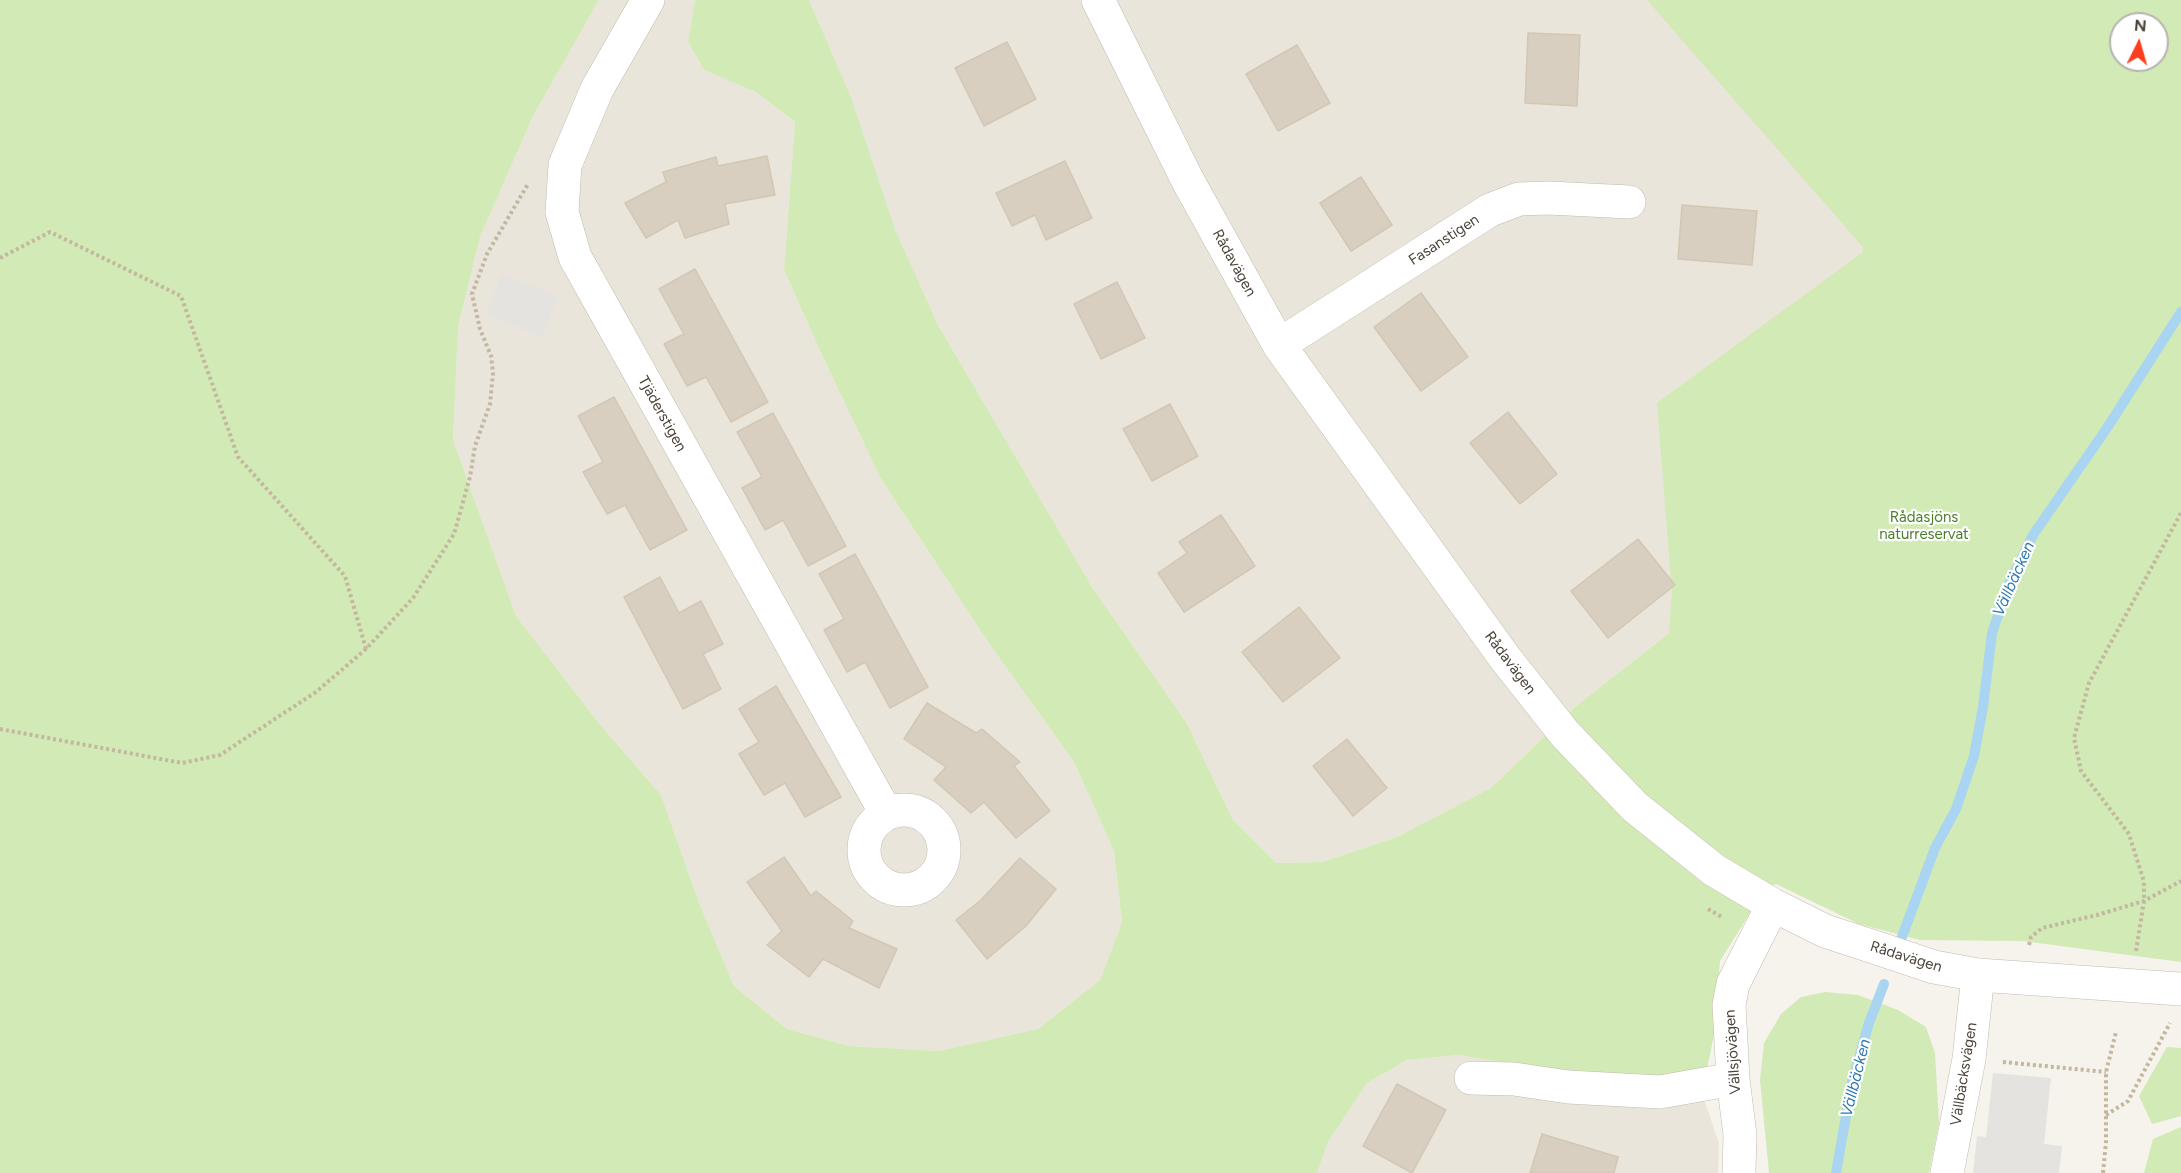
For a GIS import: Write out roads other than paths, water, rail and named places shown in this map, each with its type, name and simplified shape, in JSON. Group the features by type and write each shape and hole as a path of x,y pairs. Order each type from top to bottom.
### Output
{"street":[{"name":"Tjäderstigen","path":"648,0 597,89 565,165 562,212 574,257 886,813"},
{"name":"Rådavägen","path":"1098,0 1188,181 1279,345 1505,658 1565,734 1635,807 1714,870 1773,905 1825,931 1934,967 1978,975 2181,989"},
{"name":"Fasanstigen","path":"1279,345 1490,210 1519,199 1549,198 1629,202"},
{"name":"Vällsjövägen","path":"1739,1173 1740,1135 1733,1078 1729,1005 1733,984 1773,905"},
{"name":"Vällbäcksvägen","path":"1947,1173 1969,1059 1978,975"},
{"path":"1471,1078 1514,1079 1568,1087 1659,1092 1733,1078"}],"waterway":[{"name":"Vällbäcken","path":"1899,945 1935,848 1956,809 1974,756 1983,707 1992,633 2008,586 2033,535 2107,428 2181,312"},
{"name":"Vällbäcken","path":"1836,1173 1852,1082 1869,1023 1884,984"}],"park label":[{"name":"Rådasjöns naturreservat","path":"1924,526"}]}
